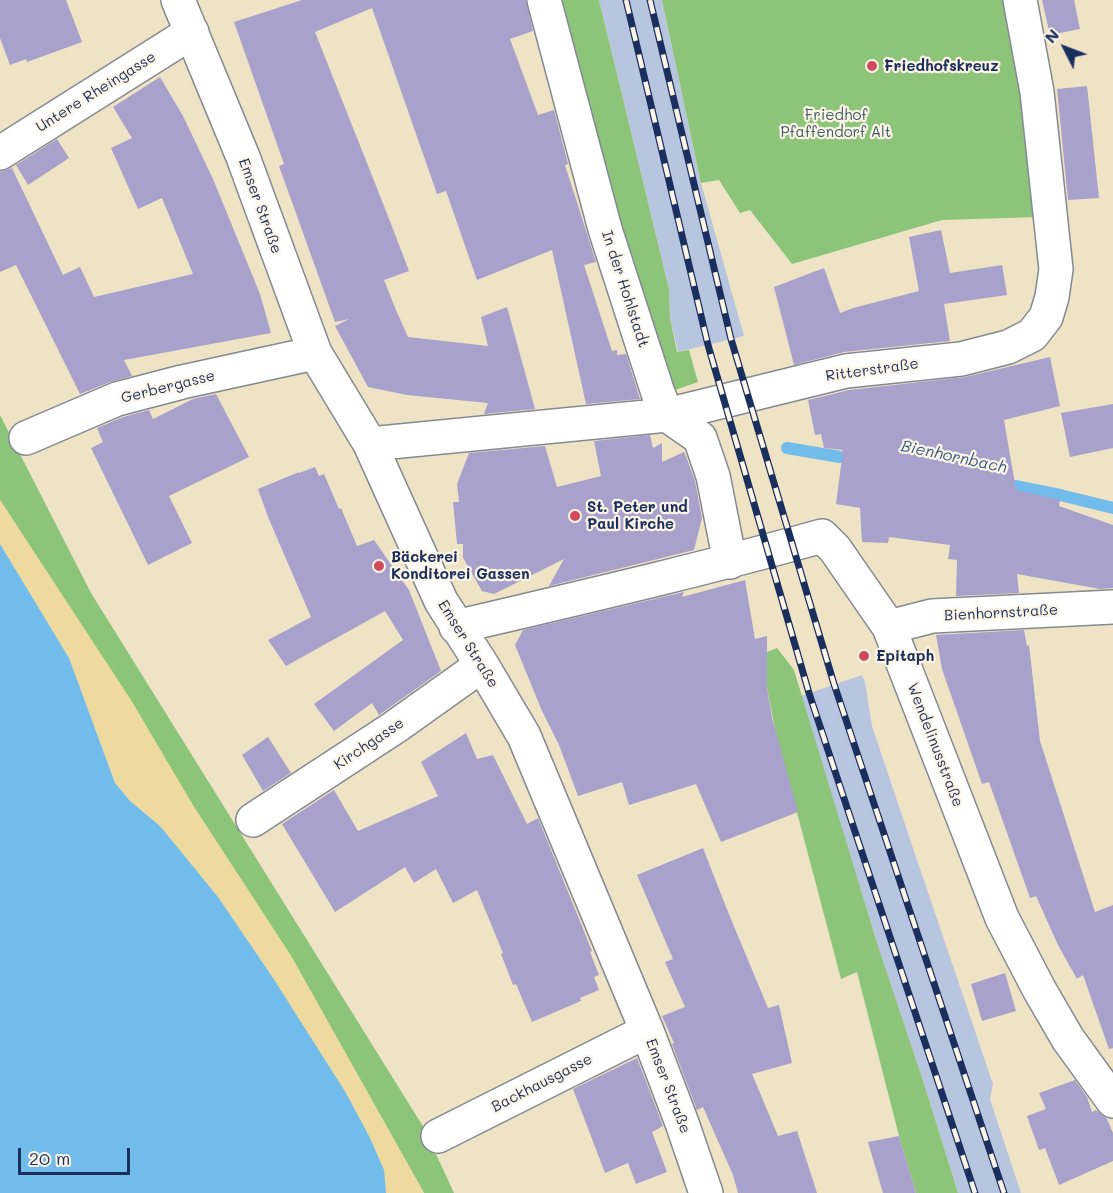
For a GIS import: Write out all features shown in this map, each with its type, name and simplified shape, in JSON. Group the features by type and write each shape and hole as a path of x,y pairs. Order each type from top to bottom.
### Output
{"street":[{"name":"Emser Straße","path":"178,0 243,158 315,353 370,444 441,601 483,665 524,736 647,1031 706,1193"},
{"name":"In der Hohlstadt","path":"544,0 605,229 658,393 668,415"},
{"name":"Ritterstraße","path":"370,444 668,415 846,371 961,359 1008,347 1032,335 1046,317 1056,269 1037,92 1020,0"},
{"name":"Untere Rheingasse","path":"0,153 192,32"},
{"name":"Gerbergasse","path":"26,438 117,399 182,382 315,353"},
{"path":"668,415 700,438 713,476 730,562"},
{"name":"Wendelinusstraße","path":"456,627 730,562 822,536 835,549 890,627 1002,918 1064,1032 1113,1101"},
{"name":"Bienhornstraße","path":"890,627 932,616 1113,607"},
{"name":"Kirchgasse","path":"254,820 395,727 483,665"},
{"name":"Backhausgasse","path":"438,1136 647,1031"}],"shaded area":[{"path":"599,0 662,0 701,183 744,336 678,352 670,318 669,289"},
{"path":"862,675 872,726 993,1084 990,1099 1021,1193 958,1193 878,946 801,696"}],"green space":[{"path":"561,0 599,0 669,289 670,318 677,352 689,350 698,382 675,390 622,226"},
{"name":"Friedhof Pfaffendorf Alt","path":"662,0 1010,0 1040,217 942,220 792,264 750,210 740,213 719,180 701,183"},
{"path":"0,415 91,593 424,1128 454,1193 424,1193 291,956 194,807 130,700 0,500"},
{"path":"777,648 794,670 878,946 958,1193 916,1193 857,972 841,979 776,733 767,688 767,652"}],"sand":[{"path":"0,500 131,700 194,807 291,956 424,1193 386,1193 273,978 218,897 160,826 130,801 115,783 69,658 0,544"}],"water":[{"path":"0,544 69,658 115,783 130,801 160,826 218,897 273,978 346,1093 370,1138 384,1170 386,1193 0,1193"}],"building":[{"path":"0,0 66,0 82,42 27,62 26,59 10,65 0,38"},
{"path":"302,0 526,0 533,31 510,39 538,115 554,110 568,164 565,165 596,262 584,265 612,351 617,350 617,355 626,354 640,399 586,404 552,250 477,280 446,191 437,194 372,8 315,32 409,271 384,280 396,310 408,337 488,346 481,317 507,307 535,409 484,414 488,403 407,395 368,387 335,326 349,319 335,322 279,166 284,164 234,22"},
{"path":"1042,0 1074,0 1080,29 1050,35"},
{"path":"160,77 183,116 213,179 260,294 271,333 124,360 132,376 80,394 16,265 0,272 0,172 12,168 63,275 80,267 94,297 193,274 162,198 138,209 111,148 132,138 113,107"},
{"path":"1087,86 1099,198 1068,200 1057,89"},
{"path":"57,139 69,158 28,185 16,165"},
{"path":"941,230 950,273 1002,265 1007,295 944,304 950,341 844,352 794,365 774,287 824,268 840,313 919,291 909,237"},
{"path":"1050,357 1060,406 1004,420 1016,490 1060,500 1059,506 1113,525 1113,588 1100,589 1017,574 1019,593 956,596 957,560 948,559 950,545 889,537 888,543 862,542 860,508 836,504 843,450 824,448 821,434 815,435 808,400 849,390 965,377"},
{"path":"216,394 249,457 169,496 192,543 148,565 91,448 103,442 97,428 123,417 149,410 153,419 193,399"},
{"path":"1113,404 1113,448 1070,457 1061,413"},
{"name":"St. Peter und Paul Kirche","path":"650,435 653,448 662,443 662,462 684,452 686,456 695,481 702,518 694,550 549,586 564,559 494,594 482,591 463,558 463,544 457,544 453,502 459,502 457,484 469,453 545,446 557,487 601,476 594,441"},
{"path":"315,467 319,476 324,474 357,546 374,540 409,590 441,671 379,715 372,703 334,731 314,704 403,640 385,611 286,666 268,640 311,617 258,489"},
{"path":"745,580 755,639 767,636 767,688 772,717 798,812 721,842 696,784 629,805 622,782 578,796 559,745 542,711 515,645 523,630 684,592 682,597"},
{"path":"1024,630 1027,646 1029,645 1040,741 1095,912 1113,905 1113,1048 1109,1049 1083,975 1077,979 1058,945 1036,896 1030,898 989,782 982,784 942,669 936,635"},
{"path":"466,733 477,759 493,755 527,824 538,818 592,951 590,952 599,975 594,977 599,990 580,998 581,1001 532,1022 516,984 513,985 501,954 503,953 477,890 453,903 436,869 414,883 405,867 335,912 282,824 334,790 358,831 438,796 421,762"},
{"path":"268,737 291,773 263,791 242,755"},
{"path":"703,848 768,1008 779,1005 792,1063 752,1074 778,1136 797,1131 817,1193 738,1193 733,1175 703,1107 697,1110 672,1044 674,1043 662,1016 685,1007 665,962 673,959 637,875"},
{"path":"1005,973 1016,1011 982,1021 971,984"},
{"path":"637,1058 663,1126 652,1132 667,1172 636,1184 628,1163 605,1173 573,1089"},
{"path":"1075,1080 1087,1097 1092,1112 1096,1110 1107,1119 1113,1133 1113,1161 1059,1185 1045,1148 1039,1150 1027,1116 1046,1109 1039,1093"},
{"path":"899,1136 916,1193 883,1193 868,1142"}],"waterway":[{"name":"Bienhornbach","path":"787,448 856,458"},
{"name":"Bienhornbach","path":"1000,483 1113,508"}],"railway":[{"path":"626,0 708,345 809,693 975,1193"},
{"path":"650,0 731,339 834,684 1004,1193"}],"place":[{"name":"Friedhofskreuz","path":"872,66"},
{"name":"St. Peter und Paul Kirche","path":"575,516"},
{"name":"Bäckerei Konditorei Gassen","path":"379,566"},
{"name":"Epitaph","path":"864,656"}]}
